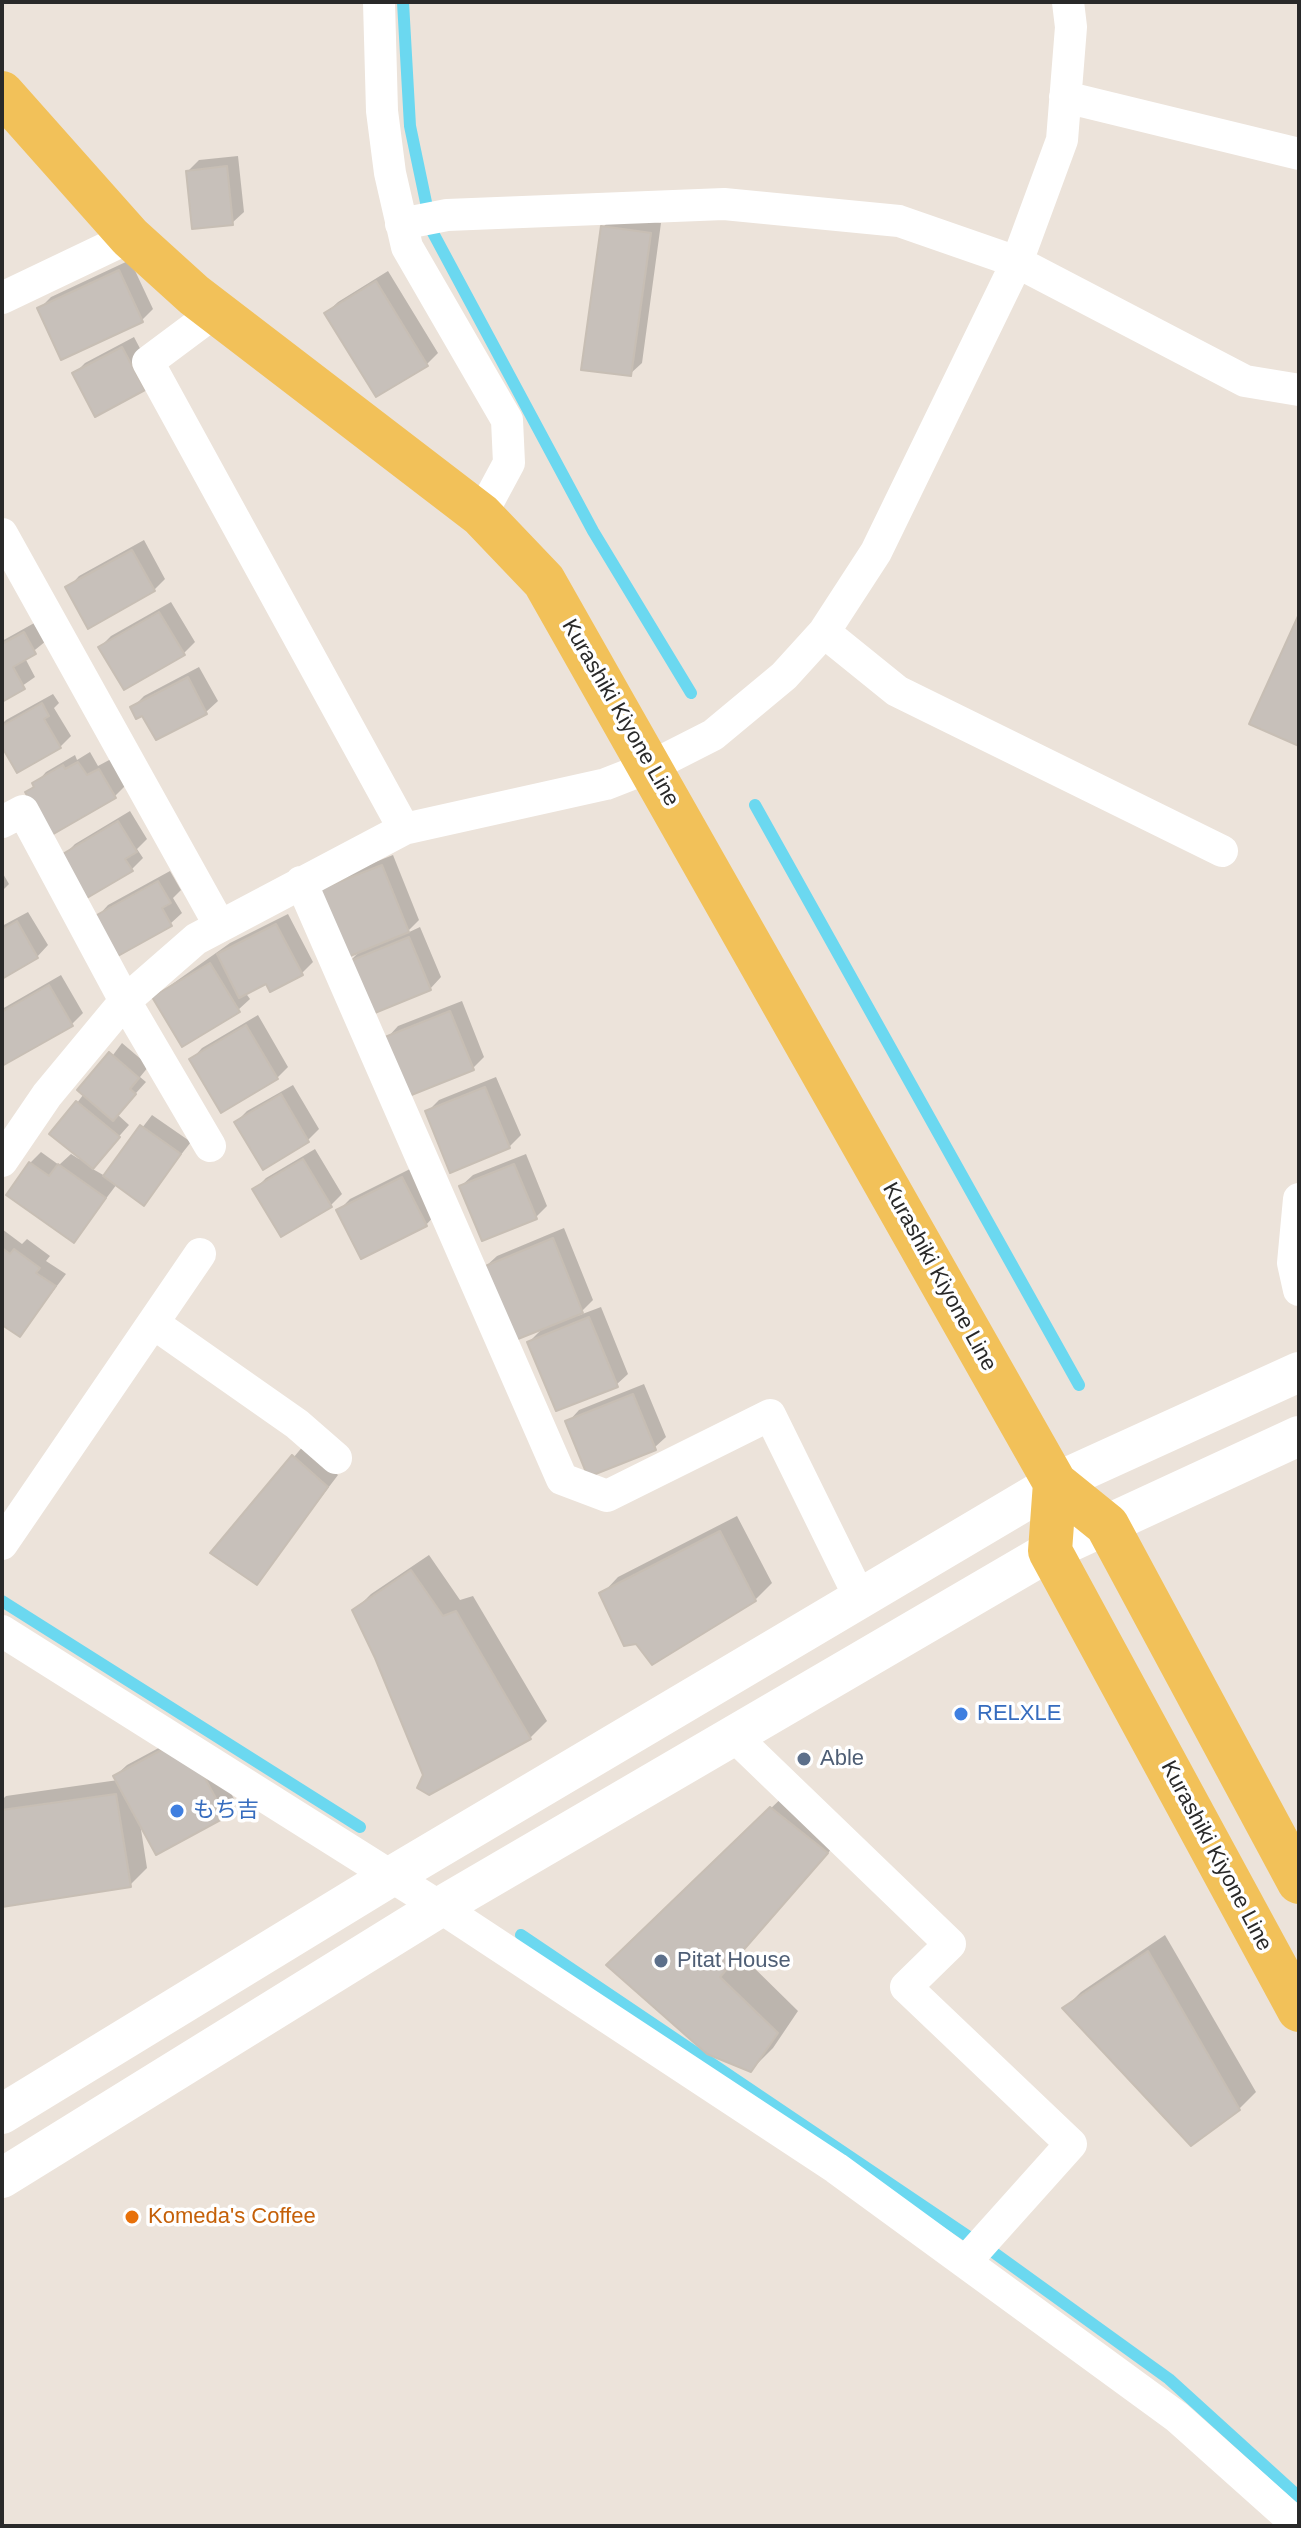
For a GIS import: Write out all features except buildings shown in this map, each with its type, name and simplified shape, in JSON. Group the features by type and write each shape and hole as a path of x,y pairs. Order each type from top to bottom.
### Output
{"main road":[{"name":"Kurashiki Kiyone Line","path":"2,93 130,237 215,312 481,515 544,581 652,766 1055,1483 1107,1525 1299,1882"},
{"path":"1050,1551 1055,1483"},
{"name":"Kurashiki Kiyone Line","path":"1050,1551 1299,2010"}],"street":[{"path":"379,2 382,111 420,219 407,247 507,420 509,463 481,515"},
{"path":"2,1161 47,1095 125,1001 196,939 404,829 606,784 652,766 713,735 784,676 824,632 876,552 1017,262 1062,140 1071,27 1068,2"},
{"path":"1065,97 1299,154"},
{"path":"420,219 724,204 899,221 1017,262 1245,381 1299,390"},
{"path":"2,298 130,237"},
{"path":"215,312 148,362 404,829"},
{"path":"2,534 220,926"},
{"path":"824,632 897,691 1222,851"},
{"path":"2,822 23,811 125,1001 210,1146"},
{"path":"301,882 562,1479 607,1496 770,1415 860,1598"},
{"path":"1299,1199 1293,1263 1299,1290"},
{"path":"2,1544 200,1254"},
{"path":"153,1323 297,1424 336,1458"},
{"path":"2,2114 390,1877 1055,1483 1299,1372"},
{"path":"2,2178 440,1907 1050,1551 1299,1436"},
{"path":"2,1631 440,1907 836,2168 967,2260 1177,2417 1299,2526"},
{"path":"733,1735 950,1944 906,1987 1071,2144 967,2260"}],"waterway":[{"path":"403,2 410,126 432,231 593,531 691,693"},
{"path":"755,805 1079,1385"},
{"path":"2,1601 360,1827"},
{"path":"521,1935 969,2237"},
{"path":"993,2252 1169,2379 1299,2497"}],"place":[{"name":"RELXLE","path":"961,1714"},
{"name":"Able","path":"804,1759"},
{"name":"もち吉","path":"177,1811"},
{"name":"Pitat House","path":"661,1961"},
{"name":"Komeda's Coffee","path":"132,2217"}]}
